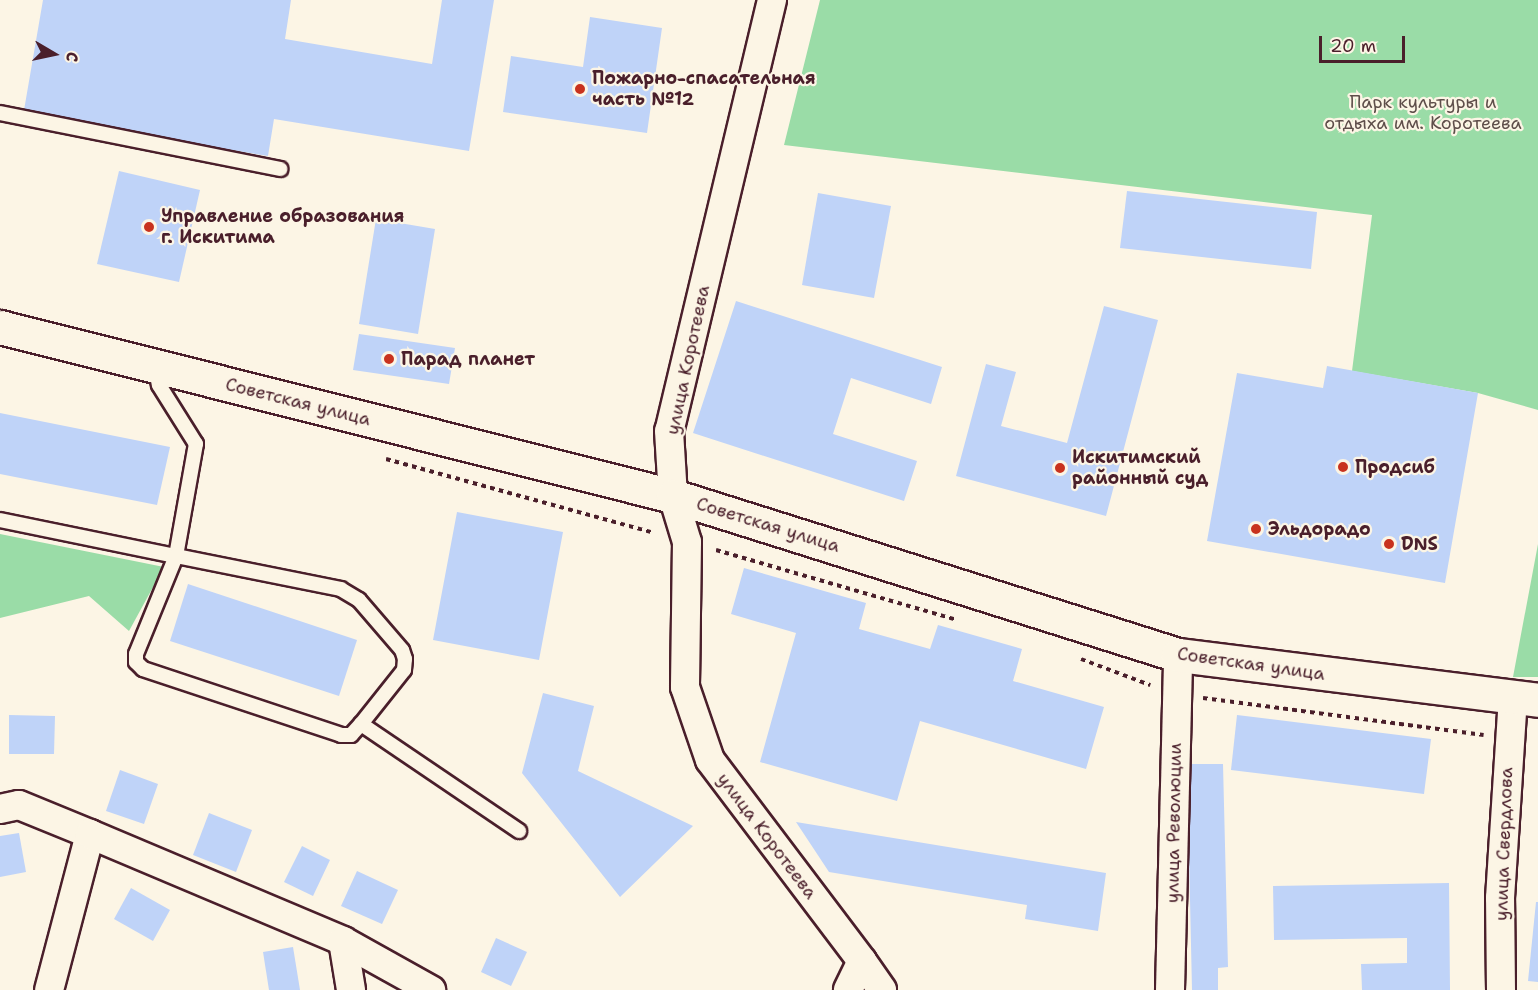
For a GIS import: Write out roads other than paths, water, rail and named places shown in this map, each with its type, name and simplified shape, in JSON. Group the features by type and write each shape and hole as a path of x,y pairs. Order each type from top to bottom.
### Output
{"main road":[{"name":"Советская улица","path":"0,327 673,496 1178,655 1526,699"}],"street":[{"name":"улица Коротеева","path":"772,0 669,430 673,496 687,542 685,687 710,760 882,990"},
{"name":"улица Революции","path":"1170,990 1178,655"},
{"name":"улица Свердлова","path":"1501,990 1500,898 1508,738 1526,699"},
{"path":"0,809 19,805 90,834 343,941 431,990"},
{"path":"49,990 90,834"},
{"path":"343,941 351,990"},
{"path":"848,990 862,961"}],"lane":[{"path":"0,113 280,169"},
{"path":"0,520 176,556 341,589 359,600 402,650 405,659 404,670 351,735 341,735 142,669 136,662 136,654 176,556 196,444 159,385 155,366"},
{"path":"361,724 519,831"}],"place":[{"name":"Пожарно-спасательная часть №12","path":"580,89"},
{"name":"Управление образования г. Искитима","path":"149,227"},
{"name":"Парад планет","path":"389,359"},
{"name":"Продсиб","path":"1343,467"},
{"name":"Искитимский районный суд","path":"1060,468"},
{"name":"Эльдорадо","path":"1256,529"},
{"name":"DNS","path":"1389,544"}],"park label":[{"name":"Парк культуры и отдыха им. Коротеева","path":"1423,113"}]}
